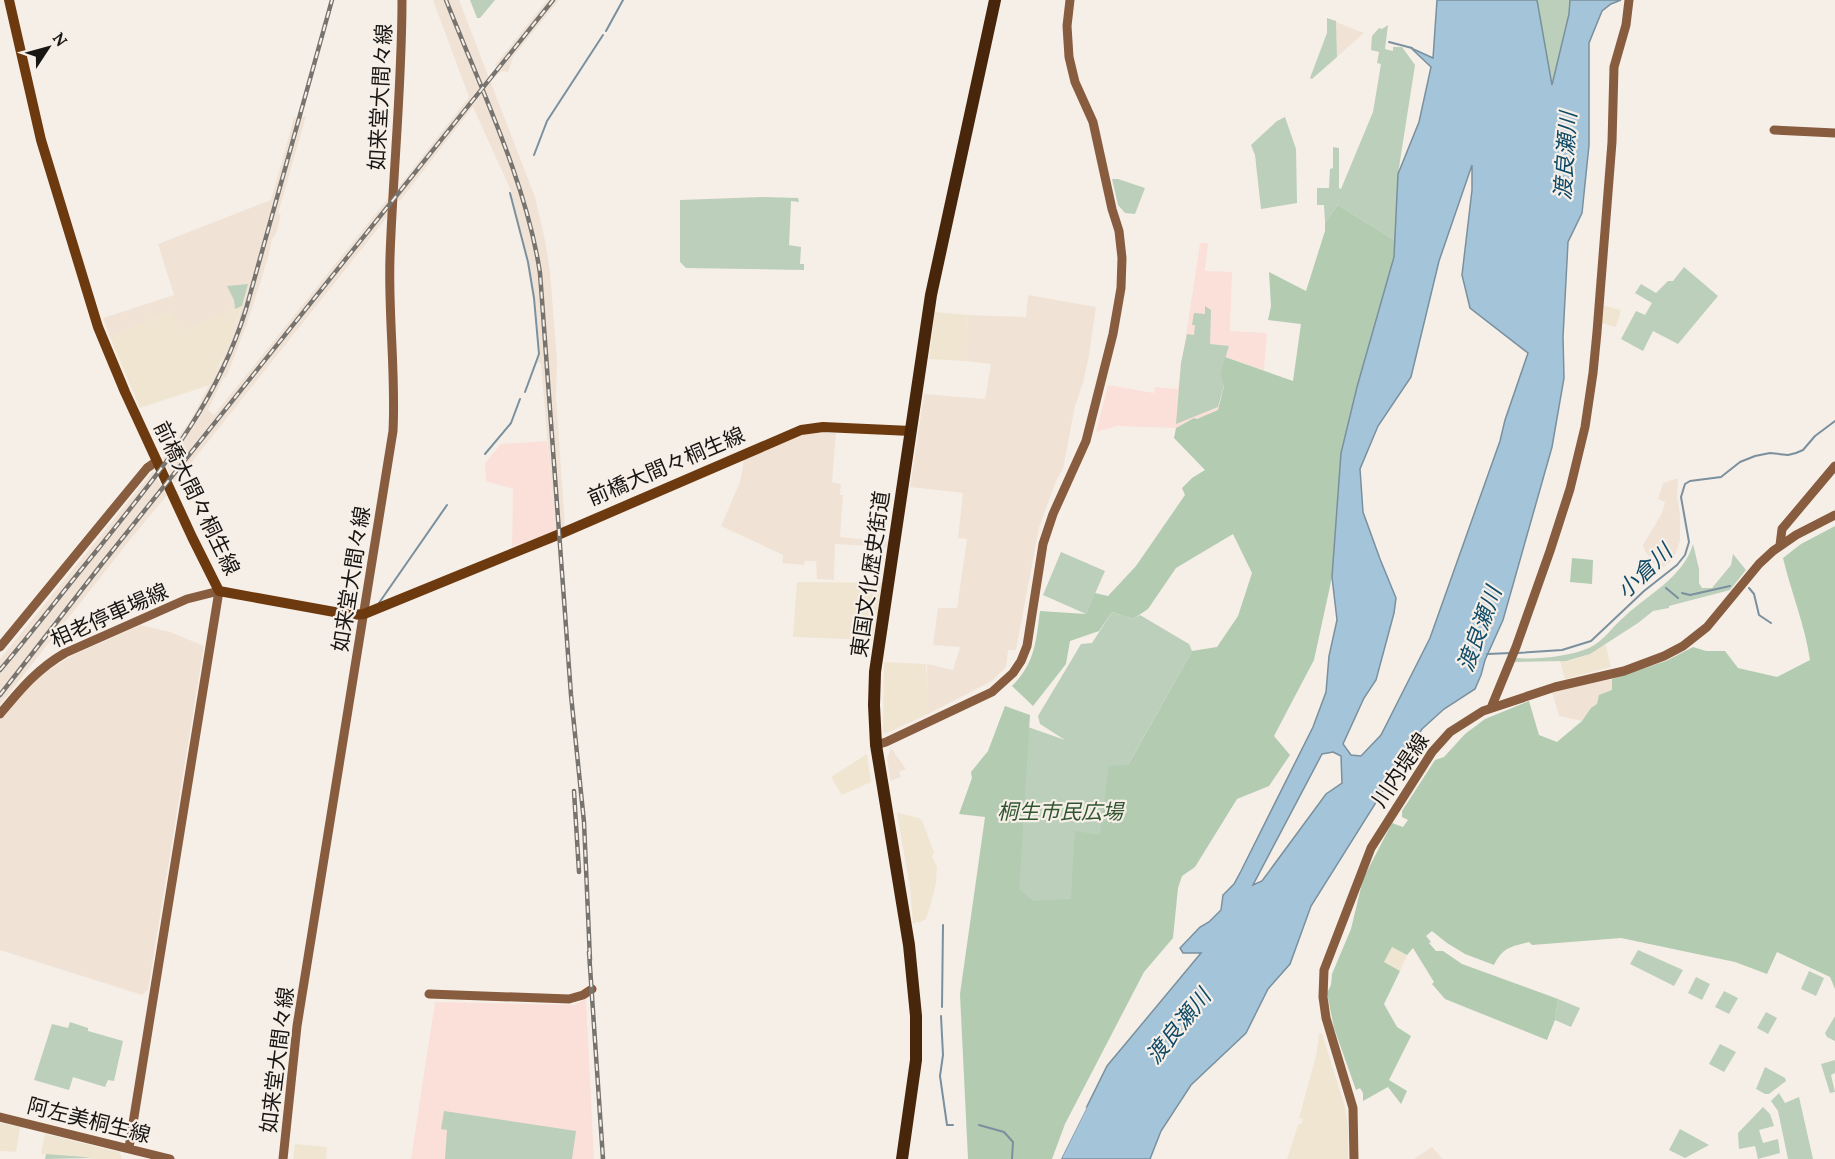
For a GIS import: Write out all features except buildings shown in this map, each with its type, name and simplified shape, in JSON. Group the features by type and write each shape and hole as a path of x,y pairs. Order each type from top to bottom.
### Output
{"highway":[{"name":"東国文化歴史街道","path":"902,1159 916,1060 915,1008 909,945 876,745 875,672 931,295 995,0"}],"main road":[{"name":"前橋大間々桐生線","path":"9,0 41,140 79,270 108,353 219,591 351,615 364,614 560,534 801,430 823,427 911,431"}],"street":[{"name":"如来堂大間々線","path":"283,1159 299,1015 393,431 394,372 390,256 402,65 402,0"},
{"path":"876,745 992,692 1008,680 1017,668 1027,646 1043,543 1053,514 1074,472 1086,440 1117,316 1122,280 1122,258 1119,231 1095,132 1070,65 1067,26 1070,0"},
{"path":"1491,708 1516,647 1570,489 1585,427 1593,373 1612,142 1614,67 1628,18 1629,0"},
{"path":"1774,130 1835,133"},
{"path":"0,648 147,468 157,460"},
{"path":"1780,545 1782,530 1835,466"},
{"name":"川内堤線","path":"1354,1159 1353,1108 1326,1018 1322,992 1324,970 1368,855 1420,770 1441,741 1469,719 1491,708 1550,688 1624,671 1683,646 1707,627 1759,564 1780,545 1835,515"},
{"path":"129,1148 219,591"},
{"name":"相老停車場線","path":"0,714 32,675 60,656 187,599 219,591"},
{"path":"429,994 569,999 583,995 592,989"},
{"name":"阿左美桐生線","path":"0,1117 170,1159"}],"shaded area":[{"path":"433,0 459,0 535,197 545,240 550,271 557,361 556,396 565,527 555,531 541,363 537,363 540,354 528,258 510,195 512,193 473,107 400,201 398,200 399,186 469,97"},
{"path":"547,0 559,0 513,57 508,72 502,71 499,74 495,65"},
{"path":"1336,23 1364,33 1337,57"},
{"path":"306,116 278,214 281,215 276,234 272,239 247,324 226,378 224,377 208,410 214,415 389,197 388,216 175,483 163,458 191,419 221,363 239,316 248,284 234,300 235,309 181,331 171,311 110,337 103,318 174,295 158,244 271,200 294,118"},
{"path":"1200,243 1208,243 1205,271 1232,272 1230,331 1267,333 1264,370 1225,357 1224,385 1218,410 1198,419 1194,418 1176,428 1117,426 1096,432 1108,385 1154,393 1155,387 1178,389"},
{"path":"1028,295 1096,307 1089,356 1075,406 1063,469 1056,481 1039,528 1016,650 1008,650 1006,667 992,681 928,714 927,664 953,670 960,647 933,645 938,608 957,608 967,539 958,538 963,493 910,487 924,394 985,399 991,364 966,361 968,315 1026,317"},
{"path":"1602,305 1621,310 1616,327 1601,323"},
{"path":"242,306 229,343 210,385 140,408 110,337 171,311 223,313"},
{"path":"935,312 968,315 966,361 929,359"},
{"path":"819,432 836,433 832,482 841,484 840,495 843,495 840,537 888,542 887,547 835,544 834,580 817,579 816,561 805,561 804,565 782,563 783,555 721,526 740,482 744,460 798,436"},
{"path":"547,441 555,531 512,547 513,489 486,481 485,463 501,444"},
{"path":"153,471 167,495 0,705 0,659"},
{"path":"1678,478 1680,541 1674,558 1664,567 1650,562 1650,557 1643,545 1662,513 1665,502 1658,499 1663,483"},
{"path":"797,582 882,583 873,640 793,637"},
{"path":"141,625 170,632 204,646 148,990 142,995 0,950 0,720 35,678 75,654"},
{"path":"1605,642 1611,667 1565,679 1560,661 1590,654"},
{"path":"884,662 926,664 928,697 928,714 885,734 883,731"},
{"path":"1612,679 1612,690 1582,721 1559,716 1552,692"},
{"path":"891,748 906,769 899,772 901,777 891,781 887,759"},
{"path":"867,754 871,782 842,795 831,777"},
{"path":"897,813 919,818 934,852 932,857 937,867 936,883 926,919 913,923 910,887"},
{"path":"1392,947 1407,955 1400,971 1384,962"},
{"path":"586,999 594,1159 411,1159 435,1002 574,1005"},
{"path":"1322,1033 1345,1107 1348,1126 1348,1159 1287,1159 1298,1125 1302,1123 1303,1119 1299,1118 1316,1056 1319,1034"},
{"path":"0,1123 20,1127 16,1152 0,1151"},
{"path":"45,1134 119,1152 122,1159 41,1154"},
{"path":"295,1144 327,1147 326,1159 293,1159"},
{"path":"1432,1147 1443,1159 1414,1159"}],"green space":[{"path":"470,0 495,0 480,18 477,18"},
{"path":"1537,0 1570,0 1569,14 1552,87"},
{"path":"1327,18 1336,21 1337,57 1312,79 1310,78 1327,33"},
{"path":"1388,25 1385,49 1393,51 1393,47 1402,47 1415,65 1398,174 1396,241 1338,205 1325,222 1324,205 1317,205 1317,188 1329,188 1330,169 1333,168 1333,147 1339,148 1339,188 1341,189 1373,112 1381,64 1377,63 1379,52 1371,50 1372,36 1379,28 1382,29"},
{"path":"1285,117 1296,149 1297,203 1261,209 1255,155 1251,145 1277,121"},
{"path":"1112,179 1145,188 1135,214 1125,213 1118,205"},
{"path":"798,198 799,202 791,201 789,245 801,247 800,264 804,264 804,270 686,268 680,262 680,200"},
{"path":"1338,205 1396,241 1394,257 1341,453 1332,577 1314,660 1274,736 1290,755 1269,786 1237,799 1195,867 1182,876 1178,888 1173,938 1144,972 1065,1124 1052,1159 968,1159 960,994 985,817 959,814 972,778 971,772 988,751 1005,706 1030,715 1019,889 1033,901 1071,899 1075,831 1100,835 1109,766 1128,765 1192,651 1217,647 1238,616 1252,573 1233,534 1176,568 1148,609 1133,619 1112,612 1099,631 1070,641 1066,664 1033,706 1012,686 1026,669 1033,652 1040,611 1086,614 1095,593 1108,596 1136,566 1185,495 1182,488 1205,470 1174,438 1176,428 1194,418 1197,419 1218,410 1224,386 1220,375 1225,357 1293,381 1301,324 1268,320 1271,306 1269,272 1306,291 1325,231 1325,222"},
{"path":"1684,267 1718,296 1678,344 1653,331 1643,351 1621,339 1636,311 1645,315 1652,303 1635,293 1641,284 1656,293 1668,281 1673,281"},
{"path":"248,284 242,306 235,309 234,300 227,286"},
{"path":"1205,306 1211,310 1210,344 1229,346 1220,375 1224,385 1218,407 1176,424 1181,363 1187,334 1194,335 1195,325 1192,325 1194,313 1205,314"},
{"path":"1835,526 1835,989 1830,977 1777,952 1767,974 1735,962 1621,938 1532,945 1529,942 1504,951 1494,965 1465,954 1432,931 1426,936 1436,951 1443,951 1462,964 1558,999 1555,1020 1547,1040 1445,999 1432,984 1434,982 1413,948 1407,955 1392,947 1384,962 1400,971 1384,1004 1397,1027 1411,1036 1389,1080 1407,1091 1401,1104 1388,1087 1363,1101 1363,1093 1360,1088 1356,1090 1334,1028 1327,993 1331,985 1332,974 1351,929 1363,879 1392,823 1403,827 1408,820 1402,817 1402,811 1435,760 1444,757 1465,734 1485,719 1529,701 1539,735 1557,742 1582,721 1591,708 1597,704 1599,695 1612,690 1612,679 1666,661 1693,647 1706,651 1725,651 1738,668 1777,677 1810,660 1805,634 1783,558 1801,544"},
{"path":"1693,544 1699,569 1699,583 1702,588 1712,588 1731,565 1733,554 1746,570 1730,590 1653,611 1590,654 1566,661 1514,662 1516,658 1563,655 1594,645 1673,576 1688,556"},
{"path":"1061,552 1105,571 1086,614 1043,595"},
{"path":"1572,558 1593,560 1592,584 1570,582"},
{"name":"桐生市民広場","path":"1112,612 1133,619 1140,615 1189,644 1192,651 1129,763 1070,937 973,907 1014,722 1065,740 1040,724 1038,716 1081,644 1092,643"},
{"path":"1638,950 1683,970 1674,986 1630,964"},
{"path":"1809,971 1824,978 1816,996 1801,989"},
{"path":"1696,977 1710,984 1702,1000 1688,993"},
{"path":"1724,991 1738,998 1729,1014 1715,1007"},
{"path":"1558,999 1580,1008 1571,1027 1555,1020"},
{"path":"1766,1012 1777,1018 1768,1034 1757,1028"},
{"path":"1835,1016 1835,1041 1827,1037 1825,1033"},
{"path":"70,1022 88,1028 88,1031 123,1041 114,1081 108,1080 105,1087 73,1077 69,1090 34,1080 52,1024 68,1028"},
{"path":"1720,1044 1736,1052 1724,1072 1709,1064"},
{"path":"1835,1060 1835,1073 1831,1075 1835,1092 1830,1093 1821,1064"},
{"path":"1765,1067 1785,1078 1786,1081 1769,1094 1756,1089"},
{"path":"1779,1093 1785,1103 1799,1097 1813,1159 1788,1159 1778,1111 1771,1101"},
{"path":"1763,1107 1770,1114 1774,1126 1759,1130 1763,1143 1778,1139 1780,1153 1758,1159 1755,1146 1739,1149 1738,1133"},
{"path":"444,1111 576,1131 572,1159 445,1159 447,1130 441,1129"},
{"path":"1680,1129 1709,1145 1685,1158 1669,1150"},
{"path":"46,1154 84,1157 90,1158 45,1159"}],"water":[{"name":"渡良瀬川","path":"1437,0 1537,0 1552,85 1569,14 1570,0 1621,0 1602,11 1589,43 1589,145 1582,213 1568,242 1563,337 1564,378 1552,447 1503,620 1475,689 1444,709 1422,729 1311,906 1290,964 1268,989 1246,1033 1191,1085 1161,1131 1150,1159 1061,1159 1107,1066 1201,953 1183,953 1180,948 1200,927 1221,910 1223,895 1234,884 1241,871 1313,727 1326,692 1329,656 1337,620 1332,577 1341,453 1394,257 1398,174 1419,122 1431,67 1411,48 1433,58","holes":["1472,165 1472,190 1462,275 1470,308 1528,353 1500,441 1430,638 1381,735 1361,756 1351,755 1343,744 1364,698 1376,680 1396,598 1363,512 1360,469 1378,426 1411,377 1439,261","1333,752 1341,756 1342,783 1326,794 1262,881 1253,885 1322,754"]}],"pier":[{"path":"1087,1107 1061,1159 1058,1159 1081,1111"}],"waterway":[{"path":"606,31 623,0"},
{"path":"534,155 547,121 603,35"},
{"path":"1389,42 1412,48"},
{"path":"510,193 528,262 539,354 525,392"},
{"path":"485,454 511,423 520,399"},
{"name":"小倉川","path":"1517,653 1562,650 1591,641 1644,591 1677,565 1685,555 1689,542 1681,497 1685,484 1690,481 1721,477 1740,462 1755,456 1770,453 1788,455 1796,453 1803,450 1815,436 1835,421"},
{"path":"379,603 447,505"},
{"path":"1682,593 1690,595 1730,586"},
{"path":"1666,588 1678,598"},
{"path":"1749,588 1754,594 1759,615 1771,623"},
{"name":"小倉川","path":"1487,654 1511,653"},
{"path":"942,1007 943,925"},
{"path":"941,1016 943,1055 940,1076 947,1125 953,1125"},
{"path":"979,1125 1004,1132 1013,1142 1012,1159"}],"railway":[{"path":"0,670 164,464 184,436 219,376 234,344 246,309 332,0"},
{"path":"446,0 513,169 533,238 540,273 571,695 584,822 590,960"},
{"path":"0,695 101,565 553,0"},
{"path":"574,791 579,872"},
{"path":"589,952 603,1159"}]}
